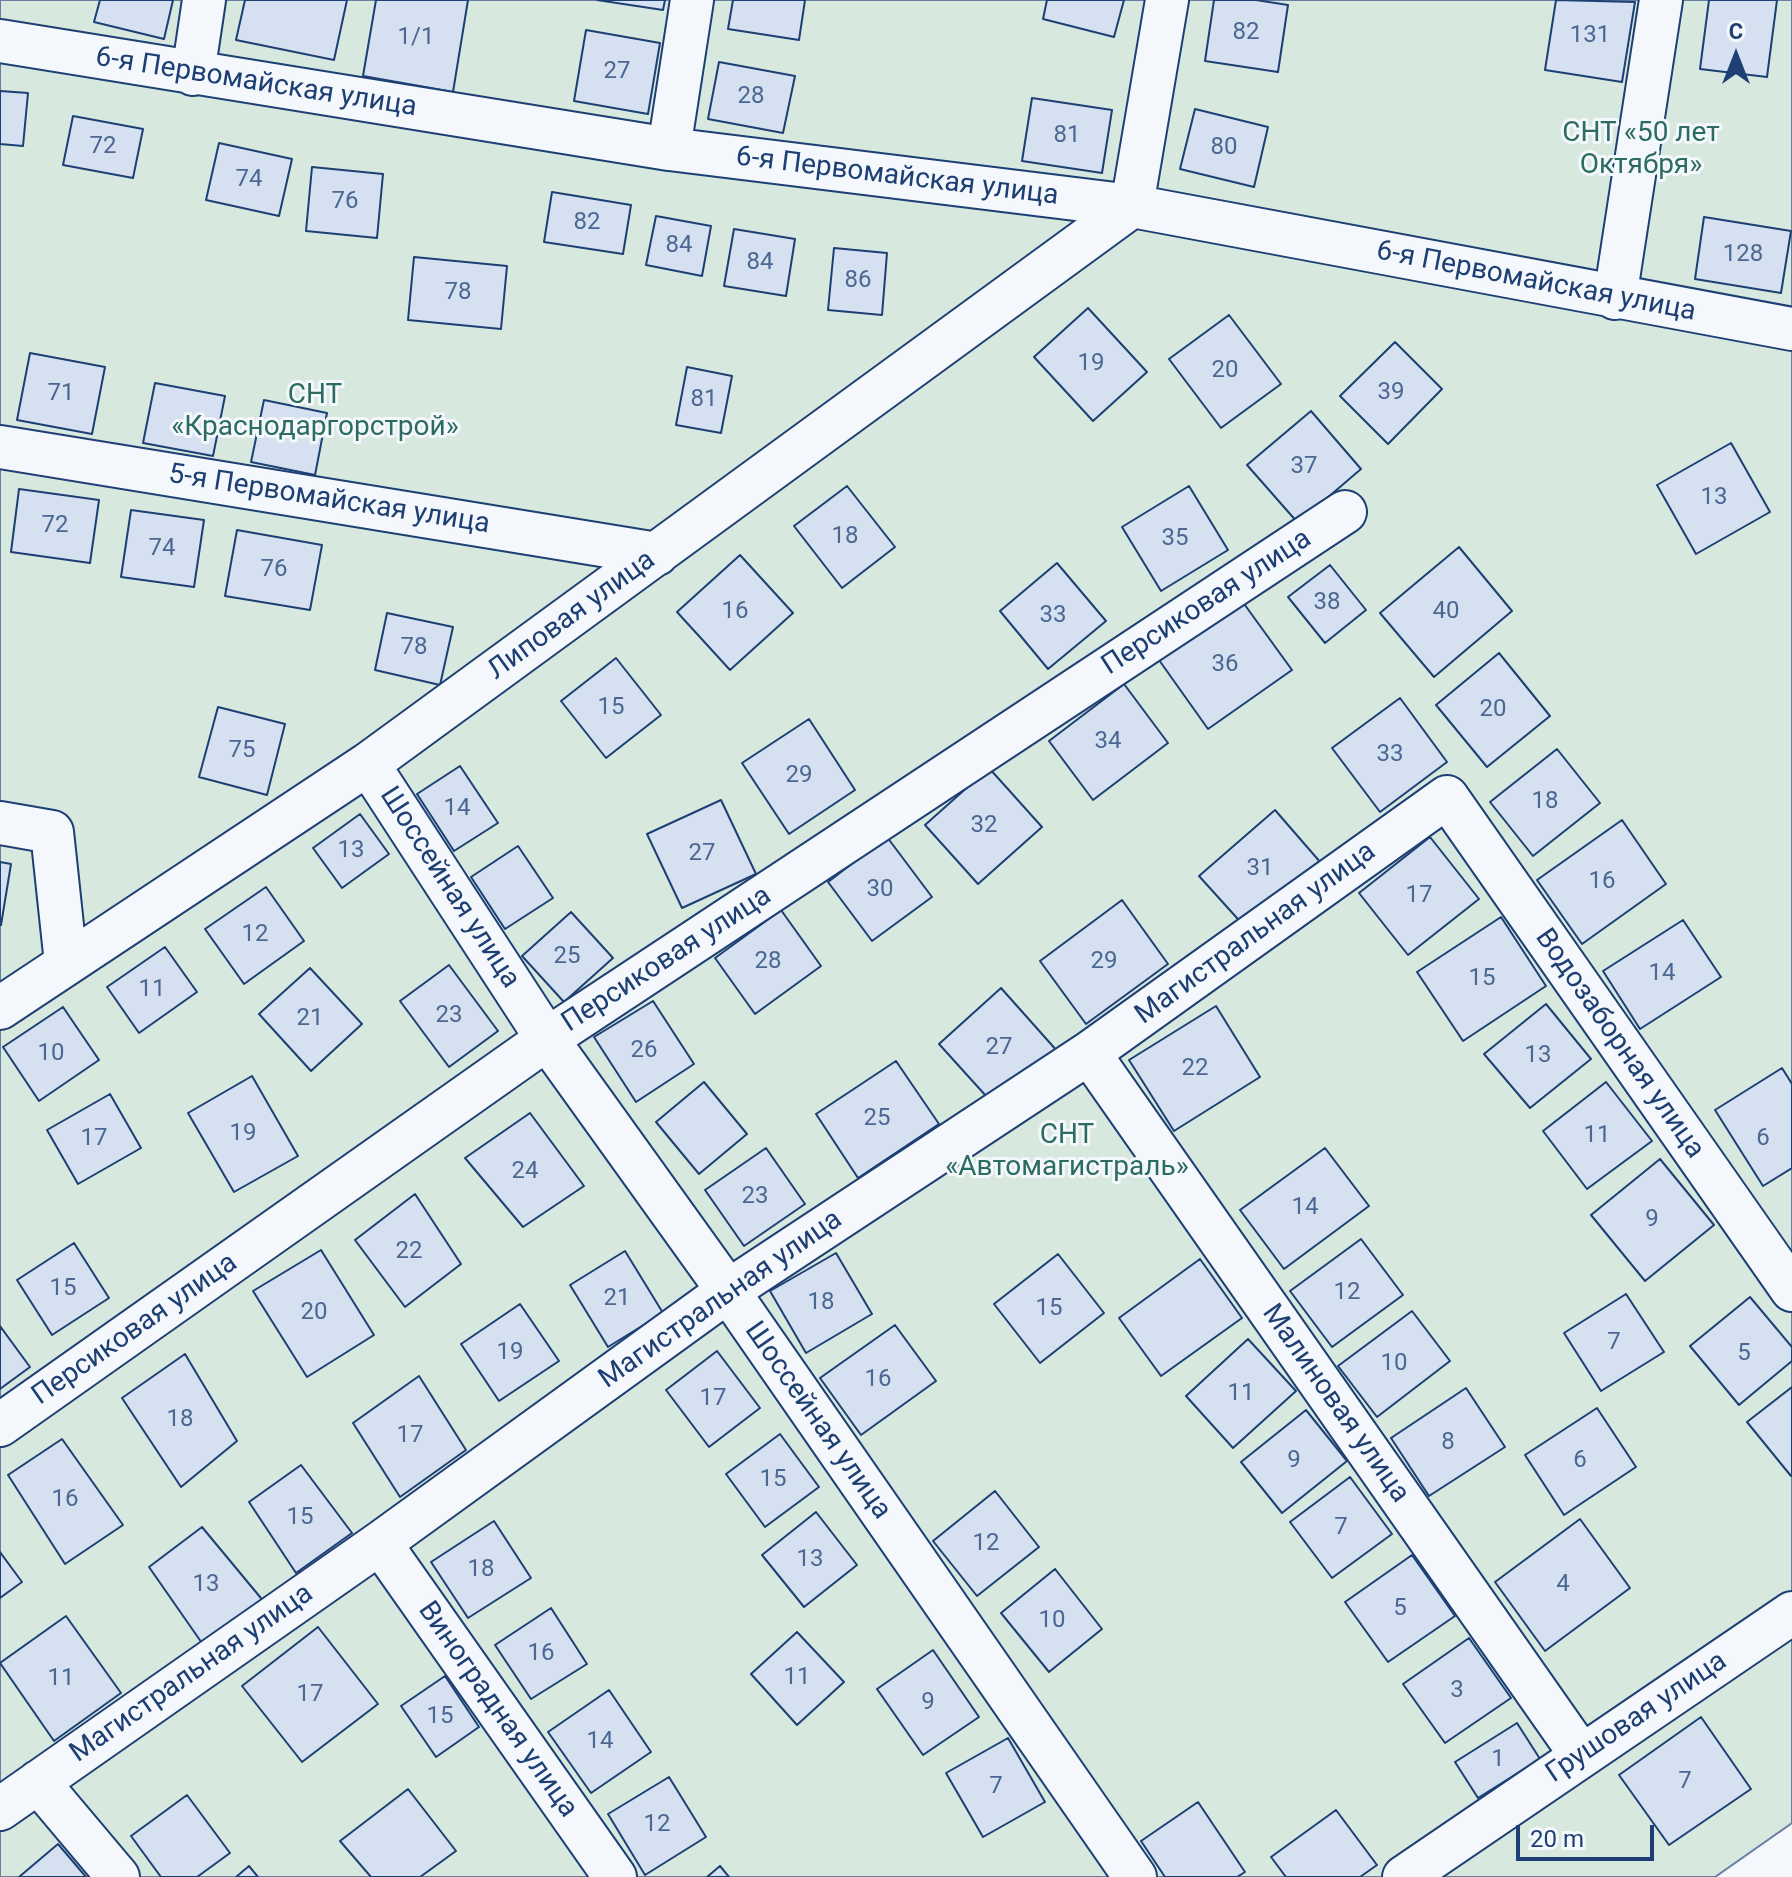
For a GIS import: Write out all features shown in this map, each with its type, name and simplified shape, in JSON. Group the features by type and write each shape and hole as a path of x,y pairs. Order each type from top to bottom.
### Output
{"street":[{"path":"193,74 204,0"},
{"path":"669,149 692,0"},
{"path":"1132,206 1167,0"},
{"path":"1615,298 1661,0"},
{"name":"6-я Первомайская улица","path":"0,41 669,149 1132,206 1792,329"},
{"name":"Липовая улица","path":"0,1008 368,764 1132,206"},
{"name":"5-я Первомайская улица","path":"0,447 657,554"},
{"name":"Персиковая улица","path":"0,1425 547,1039 1345,512"},
{"name":"Шоссейная улица","path":"368,764 547,1039 728,1291 1135,1877"},
{"name":"Магистральная улица","path":"0,1809 380,1543 728,1291 1089,1053 1447,797"},
{"name":"Водозаборная улица","path":"1447,797 1792,1290"},
{"path":"0,823 52,832 66,963"},
{"name":"Малиновая улица","path":"1089,1053 1581,1755"},
{"name":"Виноградная улица","path":"380,1543 615,1877"},
{"name":"Грушовая улица","path":"1404,1877 1792,1613"},
{"path":"38,1782 118,1877"}],"green space":[{"name":"СНТ «Автомагистраль»","path":"0,0 1792,0 1792,1823 1715,1877 0,1877"}],"building":[{"path":"100,0 173,0 164,39 94,22"},
{"path":"245,0 347,0 334,60 236,40"},
{"path":"376,0 468,0 453,92 363,76"},
{"path":"597,0 665,0 663,10"},
{"path":"733,0 805,0 799,40 728,29"},
{"path":"1047,0 1124,0 1114,37 1043,19"},
{"path":"1214,0 1256,0 1288,5 1278,72 1205,61"},
{"path":"1556,0 1635,2 1622,82 1545,70"},
{"path":"1709,0 1777,0 1767,77 1700,69"},
{"path":"586,30 660,43 648,114 574,101"},
{"path":"719,62 795,76 783,133 708,119"},
{"path":"0,91 28,93 23,146 0,144"},
{"path":"1032,98 1112,110 1102,173 1022,161"},
{"path":"1195,109 1268,127 1254,187 1180,169"},
{"path":"73,116 143,129 133,178 63,165"},
{"path":"219,143 292,159 279,216 206,200"},
{"path":"312,167 383,174 377,238 306,231"},
{"path":"552,192 631,205 623,254 544,242"},
{"path":"656,216 711,226 702,276 646,265"},
{"path":"1704,217 1791,231 1781,293 1695,279"},
{"path":"734,229 795,239 786,296 724,286"},
{"path":"834,248 887,253 882,315 828,310"},
{"path":"414,257 507,266 501,329 408,320"},
{"path":"1088,308 1147,372 1093,421 1034,357"},
{"path":"1229,315 1281,384 1221,428 1169,359"},
{"path":"1395,342 1442,389 1388,444 1340,396"},
{"path":"30,353 105,367 92,434 17,420"},
{"path":"687,367 732,376 721,433 676,425"},
{"path":"155,383 225,396 213,456 143,443"},
{"path":"264,400 327,413 315,475 251,462"},
{"path":"1311,411 1361,469 1298,523 1247,465"},
{"path":"1731,443 1770,512 1696,554 1657,485"},
{"path":"847,486 895,547 842,588 794,526"},
{"path":"1189,486 1228,550 1161,591 1122,527"},
{"path":"19,489 99,500 90,563 11,552"},
{"path":"131,510 204,520 194,587 121,577"},
{"path":"237,530 322,545 310,610 225,596"},
{"path":"1459,547 1512,611 1434,677 1380,613"},
{"path":"740,555 793,613 730,670 677,612"},
{"path":"1057,563 1106,621 1048,669 1000,611"},
{"path":"1330,565 1366,610 1325,643 1288,597"},
{"path":"1242,601 1292,670 1208,729 1159,660"},
{"path":"387,613 453,627 440,685 375,670"},
{"path":"1499,653 1550,716 1487,767 1436,705"},
{"path":"616,658 661,715 606,758 561,701"},
{"path":"1124,684 1168,743 1093,800 1049,741"},
{"path":"1400,698 1447,762 1380,812 1332,748"},
{"path":"218,707 285,724 267,795 199,777"},
{"path":"809,719 855,790 789,834 742,763"},
{"path":"1557,749 1600,803 1533,856 1490,802"},
{"path":"460,766 498,823 454,851 417,794"},
{"path":"989,768 1042,827 978,884 925,825"},
{"path":"721,800 756,874 682,908 647,834"},
{"path":"1275,810 1321,863 1246,928 1199,876"},
{"path":"360,814 389,854 342,888 313,848"},
{"path":"1622,820 1666,884 1582,944 1537,880"},
{"path":"887,837 932,897 872,941 828,882"},
{"path":"1430,837 1479,899 1408,955 1359,893"},
{"path":"518,846 553,898 505,929 471,877"},
{"path":"0,862 11,864 1,925 0,925"},
{"path":"266,887 304,941 244,984 205,929"},
{"path":"1122,900 1168,964 1086,1024 1040,961"},
{"path":"781,910 821,966 755,1014 715,958"},
{"path":"571,912 613,958 564,1002 522,956"},
{"path":"1501,917 1546,986 1463,1041 1417,972"},
{"path":"1683,920 1721,977 1640,1029 1603,971"},
{"path":"165,947 197,992 139,1033 107,987"},
{"path":"449,965 498,1031 449,1067 400,1001"},
{"path":"310,968 362,1024 311,1071 259,1014"},
{"path":"1001,988 1058,1052 996,1107 939,1044"},
{"path":"653,1001 694,1064 636,1102 594,1037"},
{"path":"1546,1004 1591,1059 1530,1108 1484,1054"},
{"path":"1216,1006 1260,1077 1174,1131 1129,1060"},
{"path":"63,1007 99,1060 39,1101 3,1047"},
{"path":"896,1061 939,1124 858,1178 816,1114"},
{"path":"1782,1068 1792,1084 1792,1168 1763,1186 1715,1110"},
{"path":"252,1076 298,1156 234,1192 188,1113"},
{"path":"704,1082 747,1134 699,1174 656,1122"},
{"path":"1606,1082 1652,1141 1587,1189 1543,1131"},
{"path":"110,1094 141,1148 78,1184 47,1130"},
{"path":"530,1113 584,1186 523,1227 465,1158"},
{"path":"766,1148 805,1204 744,1246 705,1190"},
{"path":"1325,1148 1369,1206 1284,1269 1240,1210"},
{"path":"1660,1159 1714,1225 1645,1281 1591,1215"},
{"path":"415,1194 461,1264 405,1307 355,1240"},
{"path":"1361,1239 1403,1295 1332,1347 1290,1291"},
{"path":"74,1243 109,1298 52,1335 17,1280"},
{"path":"321,1250 374,1335 307,1377 253,1291"},
{"path":"625,1251 663,1313 608,1347 570,1285"},
{"path":"836,1253 872,1314 806,1353 770,1291"},
{"path":"1058,1254 1104,1313 1040,1363 994,1304"},
{"path":"1200,1259 1242,1318 1161,1376 1119,1318"},
{"path":"1626,1294 1664,1352 1601,1391 1564,1333"},
{"path":"1750,1297 1792,1347 1792,1361 1739,1405 1690,1346"},
{"path":"520,1304 559,1361 499,1401 461,1344"},
{"path":"1412,1311 1450,1361 1377,1417 1338,1366"},
{"path":"895,1325 936,1381 861,1435 820,1378"},
{"path":"0,1326 30,1367 0,1389"},
{"path":"1248,1339 1296,1391 1233,1448 1186,1396"},
{"path":"717,1351 760,1408 709,1447 666,1390"},
{"path":"185,1354 237,1441 181,1487 122,1398"},
{"path":"419,1376 466,1450 400,1497 353,1423"},
{"path":"1792,1387 1792,1475 1791,1476 1747,1422"},
{"path":"1466,1388 1505,1447 1429,1496 1391,1438"},
{"path":"1597,1408 1636,1467 1564,1515 1525,1455"},
{"path":"1306,1410 1347,1461 1282,1513 1241,1462"},
{"path":"780,1434 819,1487 765,1527 726,1474"},
{"path":"62,1439 123,1525 65,1564 8,1475"},
{"path":"301,1465 352,1533 296,1573 249,1502"},
{"path":"1350,1477 1392,1534 1332,1578 1290,1522"},
{"path":"995,1491 1039,1547 977,1596 933,1541"},
{"path":"816,1512 857,1565 804,1607 762,1555"},
{"path":"1580,1519 1630,1588 1545,1651 1495,1582"},
{"path":"494,1521 531,1578 468,1618 431,1562"},
{"path":"202,1527 265,1603 204,1646 149,1567"},
{"path":"0,1552 22,1582 0,1598"},
{"path":"1412,1555 1455,1616 1388,1662 1345,1602"},
{"path":"1055,1569 1102,1629 1049,1672 1001,1613"},
{"path":"551,1608 587,1664 531,1699 495,1645"},
{"path":"66,1616 121,1693 54,1741 0,1663"},
{"path":"318,1627 378,1704 302,1762 242,1686"},
{"path":"797,1632 844,1682 797,1725 751,1674"},
{"path":"1469,1638 1511,1698 1445,1743 1403,1684"},
{"path":"933,1650 979,1717 923,1755 877,1689"},
{"path":"445,1676 479,1727 436,1757 401,1706"},
{"path":"609,1690 651,1752 591,1793 548,1732"},
{"path":"1701,1717 1751,1789 1669,1845 1619,1775"},
{"path":"1517,1723 1540,1759 1478,1798 1455,1762"},
{"path":"1008,1738 1045,1802 983,1837 946,1773"},
{"path":"669,1777 706,1837 645,1875 608,1814"},
{"path":"408,1789 456,1851 420,1877 371,1877 340,1841"},
{"path":"187,1795 230,1853 197,1877 161,1877 131,1836"},
{"path":"1198,1802 1245,1872 1237,1877 1165,1877 1141,1841"},
{"path":"1336,1810 1377,1865 1360,1877 1286,1877 1271,1857"},
{"path":"58,1844 86,1877 19,1877"},
{"path":"249,1866 258,1877 236,1877"},
{"path":"720,1866 729,1877 707,1877"}],"park label":[{"name":"СНТ «50 лет Октября»","path":"1641,150"},
{"name":"СНТ «Краснодаргорстрой»","path":"315,412"}]}
